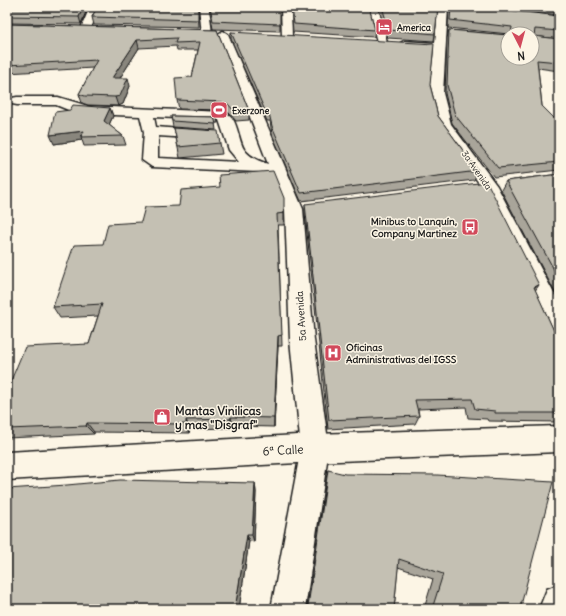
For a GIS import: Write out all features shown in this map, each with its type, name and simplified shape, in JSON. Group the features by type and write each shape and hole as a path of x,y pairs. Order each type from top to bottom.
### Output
{"street":[{"path":"95,7 82,28 101,29"},
{"name":"5a Avenida","path":"204,7 217,34 269,170 302,208 302,340 315,448 288,609"},
{"path":"273,36 291,37 286,7"},
{"path":"373,7 378,42 444,37"},
{"name":"3a Avenida","path":"443,7 444,37 436,93 444,124 489,186 559,326"},
{"path":"17,101 58,100 76,108 88,110 223,116 226,119 231,137 238,153 247,161 269,170"},
{"path":"147,112 149,129 152,131 150,160 158,164 269,170"},
{"path":"152,131 231,137"},
{"name":"6ª Calle","path":"7,466 315,448 559,439"},
{"path":"556,609 559,601"}],"building":[{"path":"7,7 83,7 79,17 7,16"},
{"path":"97,7 198,7 198,20 92,17"},
{"path":"210,7 280,7 280,24 213,21"},
{"path":"292,7 369,7 375,30 294,24"},
{"path":"382,7 438,7 435,34 389,30"},
{"path":"451,7 482,7 559,16 559,31 540,29 540,26 503,26 450,20"},
{"path":"7,24 217,30 249,111 235,112 228,104 222,102 177,100 175,78 192,77 200,42 175,43 177,38 137,40 112,78 128,78 120,96 85,96 79,94 97,60 7,65"},
{"path":"449,30 500,34 500,66 538,66 542,106 559,123 559,162 498,168 455,115 447,85"},
{"path":"231,32 434,44 430,85 438,116 478,171 301,193 272,126 269,113 266,113"},
{"path":"540,37 559,39 559,62 540,60"},
{"path":"73,105 110,108 104,121 123,136 81,137 84,131 50,135 55,112 70,110"},
{"path":"171,116 217,117 214,117 216,124 172,121"},
{"path":"174,128 218,131 220,143 178,147"},
{"path":"273,171 284,198 284,213 277,214 282,335 278,336 274,418 231,417 230,419 186,420 186,424 87,423 86,426 7,429 7,390 25,347 89,344 102,304 53,307 74,245 103,244 108,224 141,222 145,207 179,206 181,190 220,187 219,175"},
{"path":"559,174 559,279 506,181"},
{"path":"487,182 539,285 534,287 559,342 559,413 495,413 495,411 475,409 472,399 415,400 419,416 329,420 305,204"},
{"path":"328,470 345,474 437,475 553,482 520,609 432,609 443,574 399,559 394,609 305,609 308,606"},
{"path":"120,480 255,483 252,535 247,535 235,609 7,609 7,489"}],"place":[{"name":"America","path":"384,27"},
{"name":"Exerzone","path":"219,110"},
{"name":"Minibus to Lanquín, Company Martinez","path":"470,227"},
{"name":"Oficinas Administrativas del IGSS","path":"333,353"},
{"name":"Mantas Vinilicas y mas \"Disgraf\"","path":"162,417"}]}
